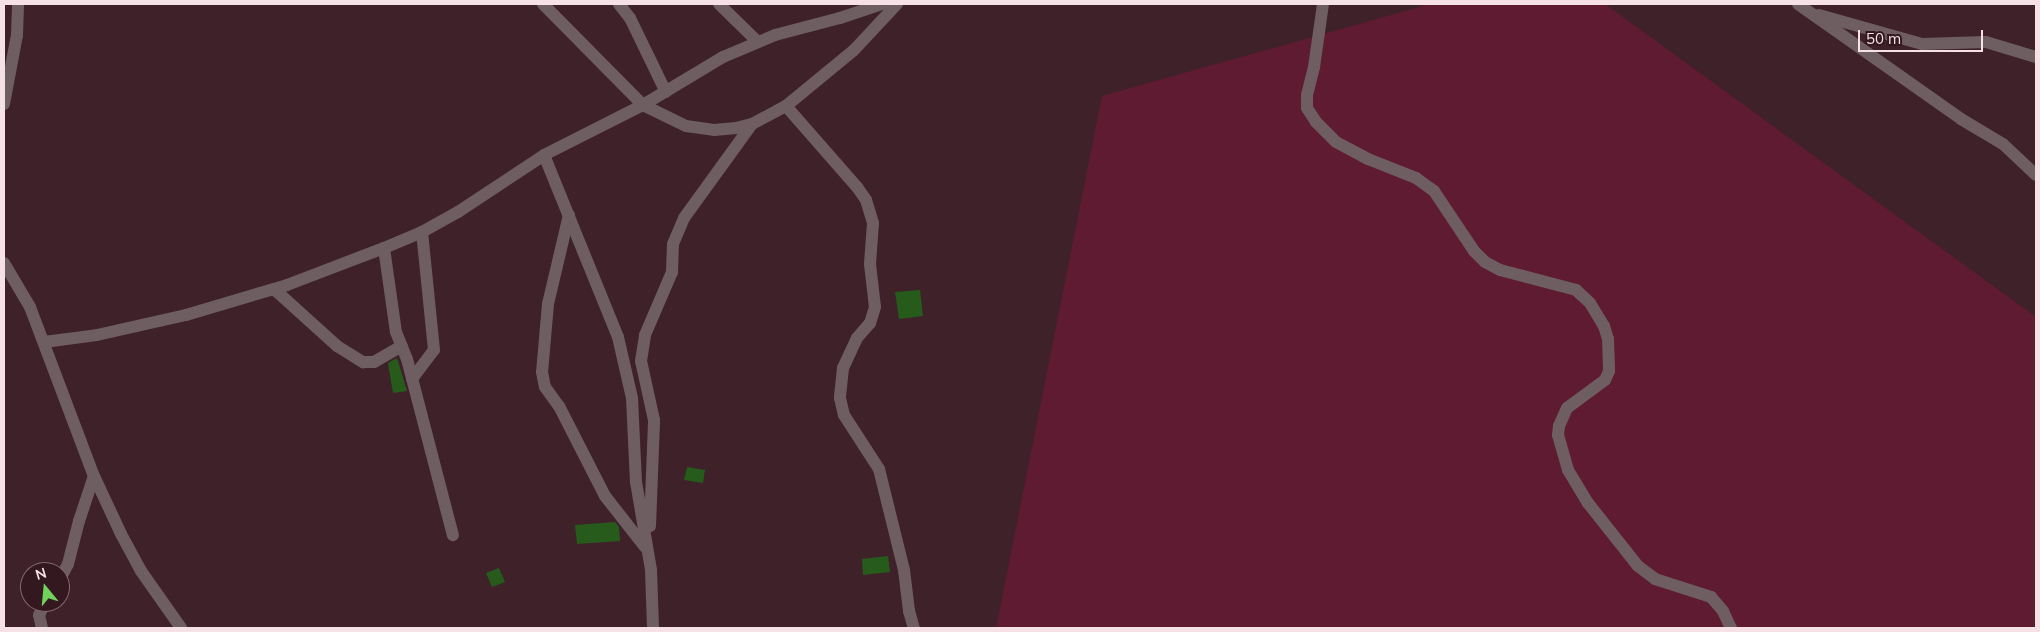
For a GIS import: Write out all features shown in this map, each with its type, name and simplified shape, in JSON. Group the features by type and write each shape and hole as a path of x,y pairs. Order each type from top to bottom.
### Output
{"street":[{"path":"4,104 17,35 18,4"},
{"path":"543,4 643,105 686,126 714,130 752,124 786,106 854,50 897,4"},
{"path":"619,4 630,18 666,92"},
{"path":"719,4 758,42"},
{"path":"1323,4 1314,68 1307,95 1307,108 1316,122 1336,142 1368,159 1416,178 1434,191 1474,251 1484,262 1500,270 1576,290 1590,303 1604,326 1608,339 1609,371 1605,380 1567,408 1561,420 1558,435 1568,470 1588,504 1638,566 1656,579 1711,596 1723,611 1731,628"},
{"path":"1798,4 1961,119 2003,144 2036,175"},
{"path":"44,342 97,335 186,315 274,289 384,248 422,232 458,212 544,155 643,105 723,57 775,35 840,18 872,5"},
{"path":"1812,13 1922,44 1986,42 2036,57"},
{"path":"786,106 857,187 866,200 873,222 870,264 875,307 870,323 857,338 843,368 840,398 844,415 879,469 904,570 909,611 914,628"},
{"path":"652,628 649,503 654,463 654,420 641,361 645,335 672,272 673,244 676,233 702,190 752,124"},
{"path":"544,155 618,337 632,398 636,482 651,570"},
{"path":"569,215 548,304 542,372 545,387 560,406 605,496 647,549"},
{"path":"412,379 434,350 422,232"},
{"path":"384,248 396,332 412,379 453,535"},
{"path":"4,263 30,307 94,476 121,534 141,571 181,628"},
{"path":"274,289 337,346 364,362 374,362 402,346"},
{"path":"69,562 79,521 94,476"},
{"path":"41,612 39,615 42,628"}],"shaded area":[{"path":"1430,4 1605,4 2036,317 2036,628 996,628 1102,96"}],"building":[{"path":"920,290 923,316 899,319 895,292"},
{"path":"397,358 407,391 393,393 388,363"},
{"path":"687,467 705,470 703,483 684,480"},
{"path":"615,522 619,527 620,541 577,544 575,525"},
{"path":"888,556 890,572 863,575 862,559"},
{"path":"499,568 505,582 492,587 486,573"}]}
